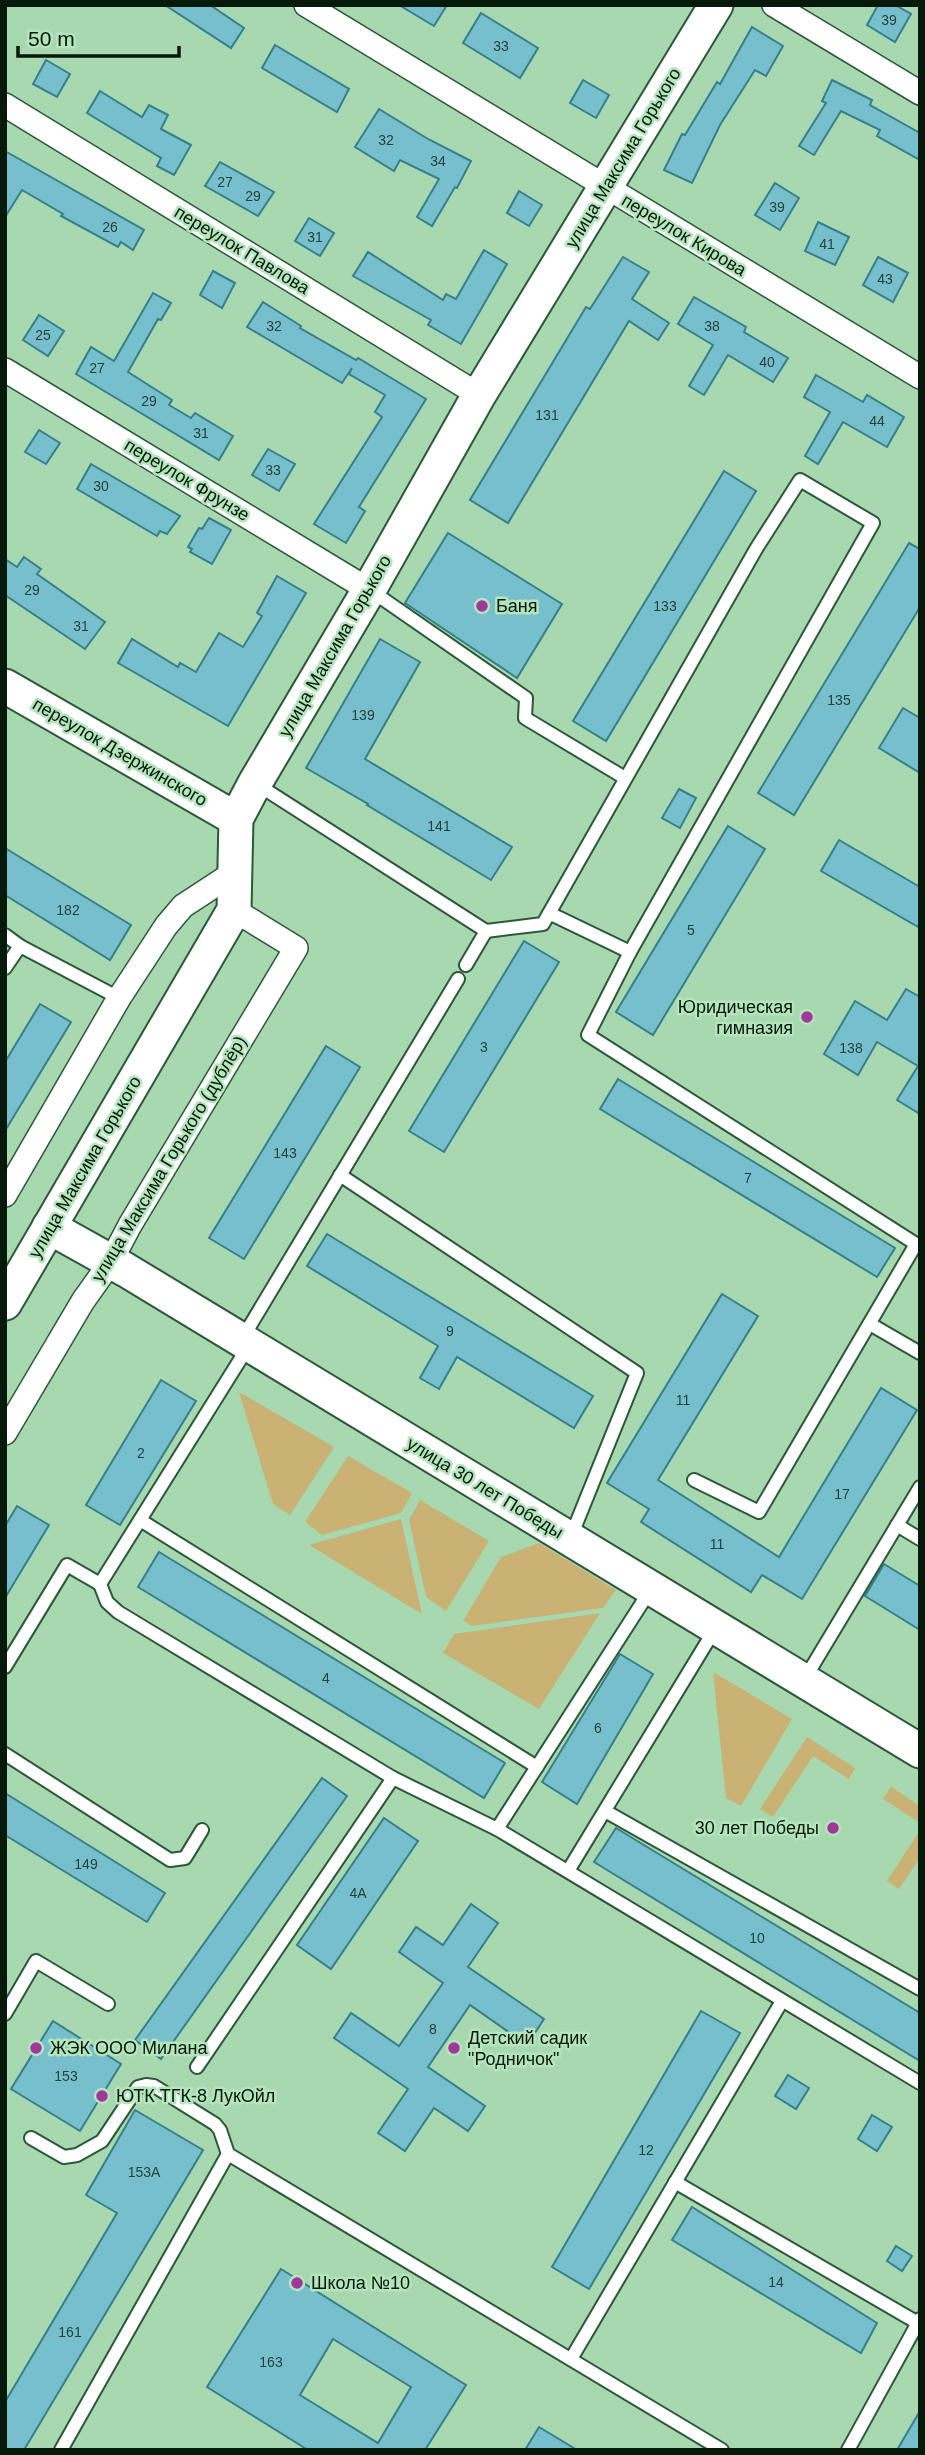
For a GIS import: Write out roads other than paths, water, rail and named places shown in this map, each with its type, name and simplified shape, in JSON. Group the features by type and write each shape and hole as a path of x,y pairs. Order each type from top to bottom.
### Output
{"street":[{"name":"переулок Кирова","path":"306,5 920,377"},
{"name":"улица Максима Горького","path":"5,1303 234,910 236,818 255,783 369,590 479,395 716,5"},
{"path":"774,5 920,93"},
{"name":"переулок Павлова","path":"5,105 479,395"},
{"name":"переулок Фрунзе","path":"5,370 369,590"},
{"name":"переулок Дзержинского","path":"5,686 236,818"},
{"path":"5,1195 120,998 166,926 183,906 235,873"},
{"name":"улица Максима Горького (дублёр)","path":"5,1433 83,1301 110,1263 296,948 234,910"},
{"name":"улица 30 лет Победы","path":"49,1227 126,1270 920,1751"}],"lane":[{"path":"255,783 486,931 543,923 755,549 800,480 873,523 630,952 588,1035 916,1244 759,1512 694,1480"},
{"path":"369,590 526,698 525,718 625,778"},
{"path":"549,913 630,952"},
{"path":"466,965 486,931"},
{"path":"5,935 20,946 120,998"},
{"path":"5,968 20,946"},
{"path":"100,1584 245,1343 340,1175 457,979"},
{"path":"340,1175 637,1373 570,1539"},
{"path":"870,1324 920,1353"},
{"path":"804,1681 920,1487"},
{"path":"140,1520 537,1767"},
{"path":"897,1525 920,1539"},
{"path":"5,1667 67,1565 100,1584 107,1602 118,1612 393,1778 497,1829 920,2083"},
{"path":"497,1829 651,1588"},
{"path":"568,1871 716,1628"},
{"path":"5,1754 170,1860 185,1858 202,1830"},
{"path":"197,2067 393,1778"},
{"path":"605,1811 920,1989"},
{"path":"5,2014 36,1961 108,2004"},
{"path":"571,2359 782,2001"},
{"path":"31,2138 64,2157 77,2155 102,2141 138,2087 154,2086 215,2124 220,2130 228,2154 722,2450"},
{"path":"61,2450 228,2154"},
{"path":"675,2182 919,2321 848,2450"}],"place":[{"name":"Баня","path":"482,606"},
{"name":"Юридическая гимназия","path":"807,1017"},
{"name":"30 лет Победы","path":"833,1828"},
{"name":"ЖЭК ООО Милана","path":"36,2048"},
{"name":"Детский садик \"Родничок\"","path":"454,2048"},
{"name":"ЮТК ТГК-8 ЛукОйл","path":"102,2096"},
{"name":"Школа №10","path":"297,2283"}]}
